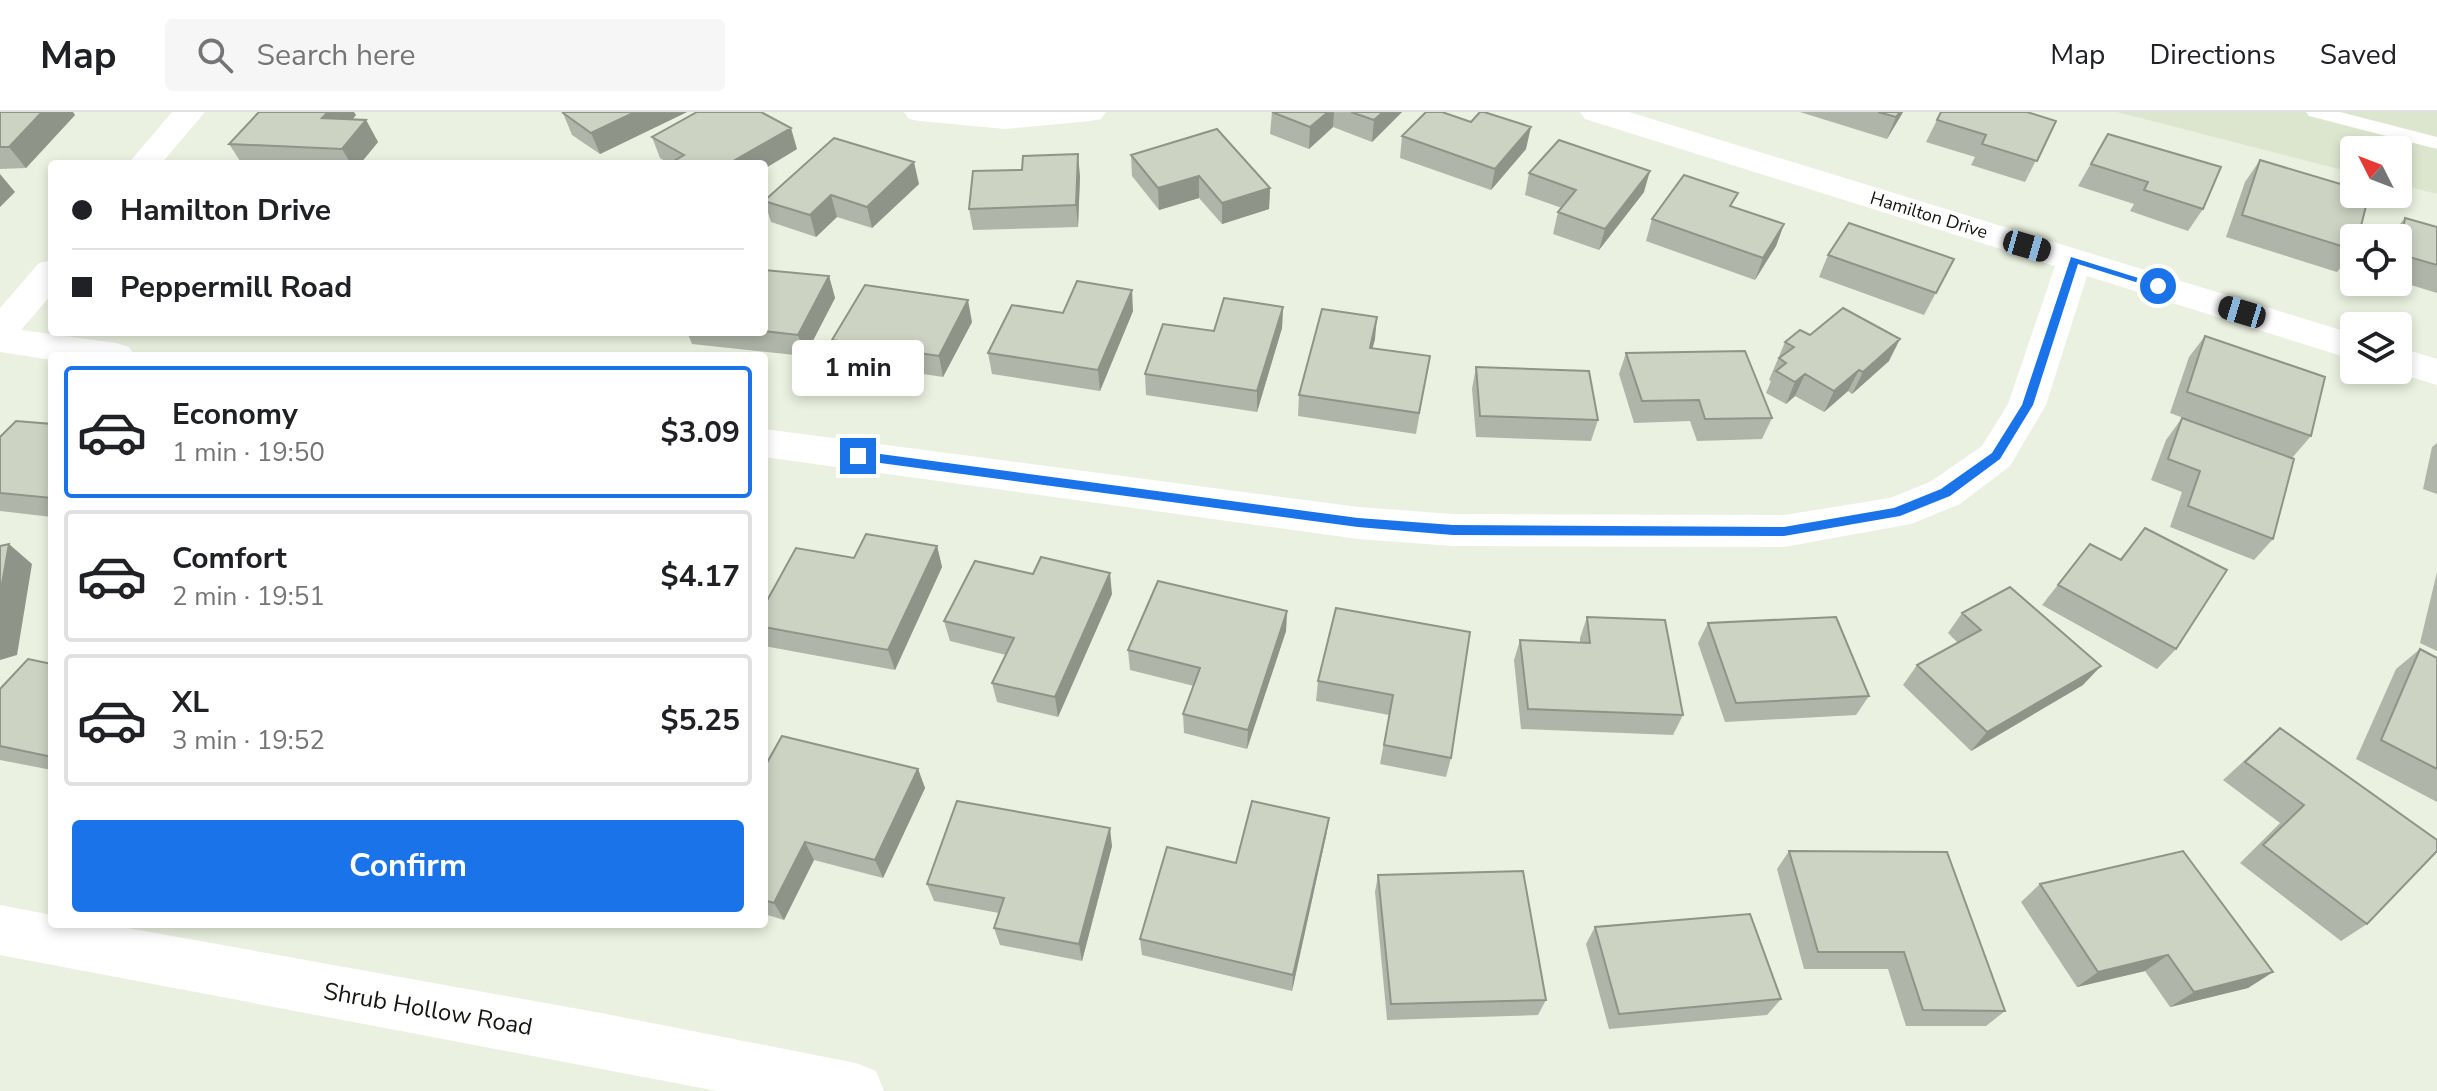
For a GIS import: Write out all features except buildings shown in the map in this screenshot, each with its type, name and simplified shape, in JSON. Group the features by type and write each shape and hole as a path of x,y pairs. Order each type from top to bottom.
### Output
{"street":[{"path":"147,160 189,112"},
{"path":"920,112 958,118 1018,121 1090,112"},
{"name":"Hamilton Drive","path":"1596,112 2340,343"},
{"path":"768,444 1358,523 1453,530 1784,531 1896,513 1945,493 1996,456 2027,405 2075,260"},
{"path":"0,331 48,276"},
{"path":"0,340 87,352"},
{"path":"2412,364 2437,372"},
{"name":"Shrub Hollow Road","path":"0,930 601,1040 856,1091"}],"lane":[{"path":"2316,112 2437,143"}],"shaded area":[{"path":"2117,112 2437,112 2437,194 2412,188 2412,136 2340,136 2340,169"}],"route":[{"path":"858,456 1358,523 1453,530 1784,531 1896,513 1945,493 1996,456 2027,405 2075,260 2158,286"}]}
